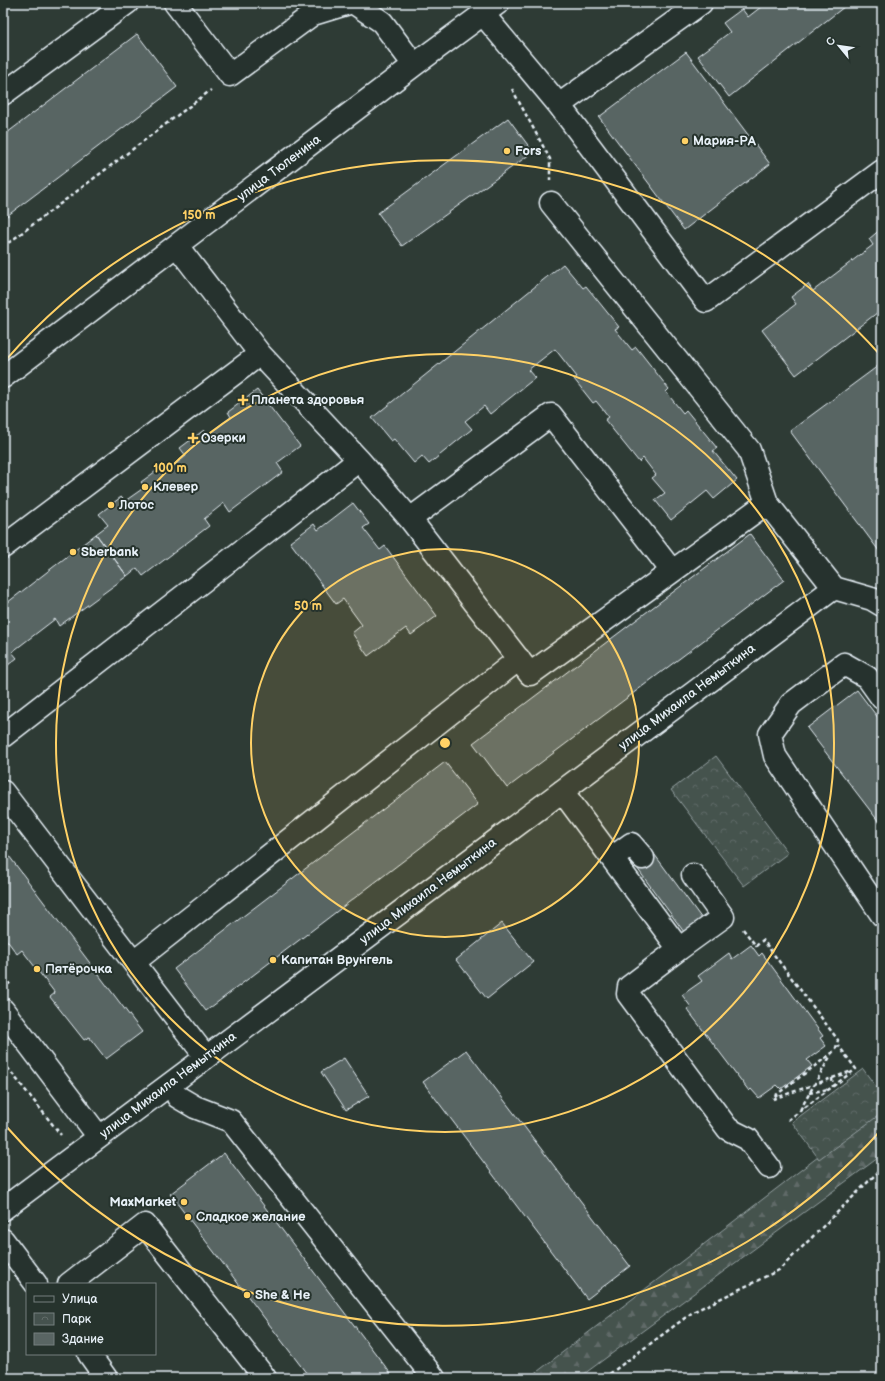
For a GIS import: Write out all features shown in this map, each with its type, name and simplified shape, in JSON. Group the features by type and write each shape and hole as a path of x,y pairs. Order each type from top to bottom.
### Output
{"street":[{"path":"3,94 127,3"},
{"path":"176,3 230,75 313,14 349,3"},
{"path":"354,3 382,22 414,64"},
{"path":"559,105 701,3"},
{"path":"490,8 559,105 706,302 882,170"},
{"name":"улица Тюленина","path":"3,377 177,246 414,64 490,8"},
{"path":"551,203 750,450 767,503 834,588 872,599 882,605"},
{"path":"177,246 260,354 359,460 410,519 530,674 767,503"},
{"path":"3,547 260,354"},
{"path":"410,519 551,415 672,571"},
{"path":"3,736 359,460"},
{"name":"улица Михаила Немыткина","path":"3,1209 834,588"},
{"path":"134,962 519,659"},
{"path":"882,698 867,677 844,664 791,704 770,734 775,756 882,915"},
{"path":"562,791 679,949"},
{"path":"3,792 206,1057"},
{"path":"612,858 631,844 643,858"},
{"path":"693,875 723,916 629,987 628,994 728,1129 748,1139 769,1167"},
{"path":"3,1010 100,1136"},
{"path":"178,1097 195,1107 231,1122 434,1378"},
{"path":"70,1283 145,1225 265,1378"},
{"path":"3,1240 35,1283"},
{"path":"89,1355 106,1378"}],"path":[{"path":"3,247 230,75"},
{"path":"510,86 550,159 551,203"},
{"path":"740,925 756,946 763,940 838,1040 838,1044 856,1069"},
{"path":"799,1112 838,1044"},
{"path":"832,1053 773,1099 856,1069"},
{"path":"3,1062 76,1154"},
{"path":"788,1120 856,1069"},
{"path":"832,1078 833,1086"},
{"path":"810,1093 830,1089"},
{"path":"604,1378 693,1312 778,1270 882,1168"}],"green space":[{"path":"716,756 788,853 744,886 671,790"},
{"path":"863,1069 882,1095 882,1113 819,1159 792,1122"},
{"path":"882,1108 882,1155 584,1374 587,1378 529,1378"}],"building":[{"path":"766,3 849,3 729,97 698,56 730,32 723,23 742,9 748,17"},
{"path":"137,34 177,87 3,219 3,136"},
{"name":"Мария-РА","path":"686,52 770,164 684,230 599,117"},
{"path":"508,118 533,152 402,246 378,213"},
{"path":"882,228 882,309 796,375 762,330 796,304 791,297 808,284 813,291 873,245 869,239"},
{"path":"563,264 583,288 586,286 619,327 615,329 632,350 636,347 669,389 666,392 683,413 686,410 717,448 713,451 737,480 714,499 707,491 671,520 655,500 665,493 652,478 656,475 643,458 639,462 605,420 609,417 596,401 593,403 574,379 577,377 555,349 528,370 535,378 490,414 484,406 465,421 472,429 429,464 422,456 414,463 394,439 391,441 372,418"},
{"path":"882,363 882,555 790,431"},
{"path":"257,390 300,446 277,463 283,472 230,512 224,503 204,519 209,526 143,576 137,568 127,576 96,534 108,525 99,514 121,497 125,501 145,487 141,482 163,466 167,471 186,456 180,448 204,430 208,435 231,417 228,412"},
{"path":"353,503 369,524 363,528 380,550 385,546 437,616 411,635 406,628 368,656 352,633 362,625 343,599 336,604 290,542 314,524 318,530"},
{"path":"96,534 127,576 59,626 55,619 12,652 17,658 3,669 3,606"},
{"path":"750,534 784,580 507,788 473,743"},
{"path":"857,690 882,723 882,826 807,728"},
{"path":"445,762 478,804 206,1011 174,969"},
{"path":"3,848 142,1032 106,1059 89,1037 84,1040 50,997 55,993 22,950 17,954 3,935"},
{"path":"652,851 705,923 687,936 634,864"},
{"path":"502,923 533,962 487,999 456,960"},
{"path":"751,945 759,956 762,953 823,1036 820,1038 826,1046 807,1060 812,1066 781,1089 777,1085 759,1098 751,1089 749,1091 687,1009 691,1007 682,995 702,981 698,976 729,953 732,959"},
{"path":"466,1050 630,1266 587,1299 423,1082"},
{"path":"344,1058 369,1096 346,1110 321,1072"},
{"path":"224,1153 394,1378 310,1378 170,1194"}],"place":[{"name":"Мария-РА","path":"685,141"},
{"name":"Fors","path":"507,151"},
{"name":"Планета здоровья","path":"243,400"},
{"name":"Озерки","path":"193,438"},
{"name":"Клевер","path":"145,487"},
{"name":"Лотос","path":"111,505"},
{"name":"Sberbank","path":"73,552"},
{"name":"Капитан Врунгель","path":"273,960"},
{"name":"Пятёрочка","path":"37,969"},
{"name":"MaxMarket","path":"184,1202"},
{"name":"Сладкое желание","path":"188,1217"},
{"name":"She & He","path":"247,1295"}]}
